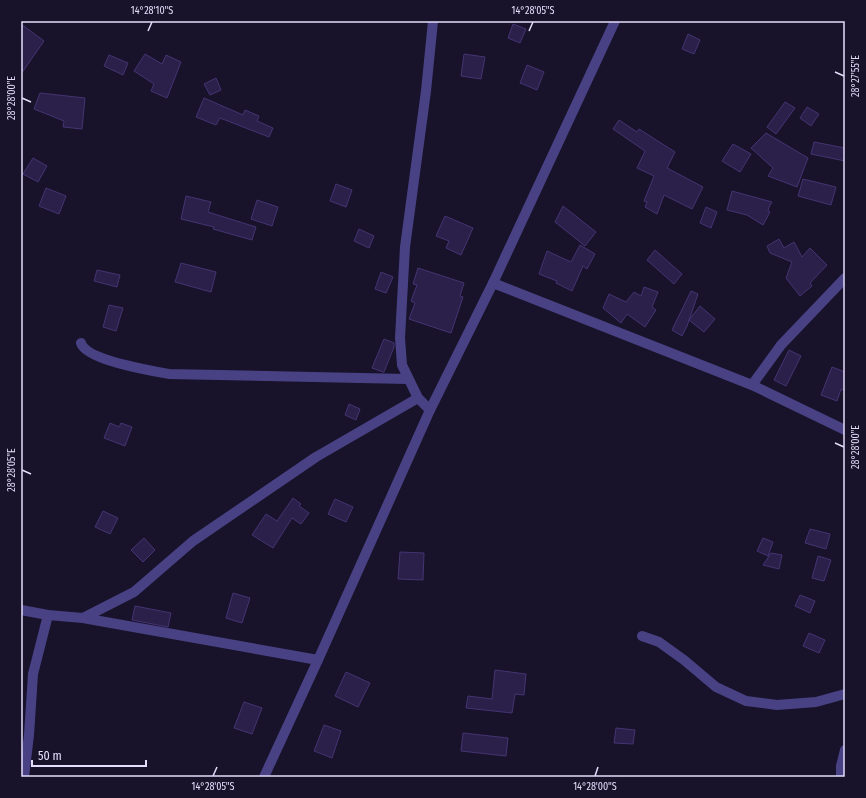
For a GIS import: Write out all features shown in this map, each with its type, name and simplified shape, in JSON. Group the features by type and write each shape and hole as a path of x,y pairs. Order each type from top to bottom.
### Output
{"street":[{"path":"430,410 418,398 402,365 400,338 405,247 426,91 433,21"},
{"path":"264,777 430,410 493,283 615,21"},
{"path":"752,385 781,345 845,278"},
{"path":"493,283 752,385 845,430"},
{"path":"82,343 82,347 92,354 130,367 169,374 408,379"},
{"path":"83,618 134,592 192,541 316,457 418,398"},
{"path":"21,610 48,615 83,618 318,660"},
{"path":"24,777 29,735 33,674 48,615"},
{"path":"642,636 659,642 684,660 716,687 746,701 777,704 816,702 845,694"},
{"path":"841,777 841,766 845,750"}],"building":[{"path":"21,24 44,41 21,74"},
{"path":"513,24 526,29 520,43 508,38"},
{"path":"688,34 700,40 694,54 682,49"},
{"path":"145,54 162,64 166,55 181,62 167,98 151,91 154,84 134,71"},
{"path":"464,54 485,57 481,79 461,76"},
{"path":"109,55 128,63 123,75 104,66"},
{"path":"527,65 544,72 537,90 520,83"},
{"path":"216,78 221,90 210,95 204,84"},
{"path":"40,93 85,98 82,129 63,127 64,121 34,109"},
{"path":"204,98 243,115 245,110 259,116 257,121 273,128 269,137 220,118 216,125 196,117"},
{"path":"785,102 795,108 776,134 767,127"},
{"path":"807,107 819,114 811,126 800,118"},
{"path":"619,120 637,132 639,129 675,152 667,168 703,187 692,209 664,195 657,214 645,207 647,202 644,201 654,176 637,168 645,151 613,129"},
{"path":"766,133 808,158 797,187 768,176 773,168 751,148"},
{"path":"814,142 845,148 845,161 811,154"},
{"path":"733,144 751,154 740,172 722,161"},
{"path":"33,158 47,166 38,182 23,174"},
{"path":"803,179 836,187 831,205 798,196"},
{"path":"336,184 352,190 346,207 330,201"},
{"path":"46,188 66,196 59,214 39,206"},
{"path":"732,191 772,202 768,211 770,212 763,225 747,215 727,210"},
{"path":"186,196 211,202 208,212 256,227 252,240 213,229 214,227 181,219"},
{"path":"257,200 278,207 272,226 251,219"},
{"path":"563,206 596,232 585,246 555,222"},
{"path":"706,207 717,212 711,228 700,223"},
{"path":"445,216 473,228 461,255 446,248 449,241 436,236"},
{"path":"359,229 374,236 369,248 354,241"},
{"path":"779,239 784,248 794,242 802,257 810,248 827,265 810,283 812,286 800,296 786,278 792,262 770,253 767,246"},
{"path":"580,245 595,254 587,269 583,266 572,291 556,283 557,281 539,274 547,251 571,262"},
{"path":"655,250 682,274 674,284 647,260"},
{"path":"181,263 216,272 211,292 175,282"},
{"path":"418,268 464,283 460,296 463,297 451,333 409,319 415,303 411,301 417,285 413,284"},
{"path":"97,270 120,275 117,287 94,281"},
{"path":"381,272 393,277 386,293 375,289"},
{"path":"644,287 658,292 652,307 656,310 645,327 627,314 621,323 603,308 609,294 626,302 634,292 641,296"},
{"path":"691,291 698,294 682,336 672,330"},
{"path":"109,305 123,308 116,331 103,327"},
{"path":"700,306 715,319 704,332 689,320"},
{"path":"384,339 394,343 394,347 383,372 372,368"},
{"path":"789,350 801,356 786,386 774,380"},
{"path":"832,367 845,372 845,391 841,389 837,401 821,395"},
{"path":"349,404 360,409 356,420 345,415"},
{"path":"110,423 119,427 121,423 132,427 125,446 104,438"},
{"path":"293,498 301,504 299,506 309,513 301,524 292,518 273,548 252,535 266,514 277,521"},
{"path":"335,499 353,507 346,522 328,514"},
{"path":"103,511 118,518 110,534 95,527"},
{"path":"810,529 830,534 826,549 805,543"},
{"path":"144,538 155,550 143,562 131,550"},
{"path":"763,538 773,542 768,556 757,551"},
{"path":"400,552 424,553 423,580 398,579"},
{"path":"771,553 782,555 779,569 763,565"},
{"path":"818,556 831,560 824,581 812,578"},
{"path":"233,593 250,598 242,623 226,618"},
{"path":"800,595 815,601 810,613 795,606"},
{"path":"135,606 171,613 168,627 132,620"},
{"path":"809,633 825,640 819,653 803,646"},
{"path":"495,670 526,674 524,695 515,694 512,713 466,708 468,696 492,699"},
{"path":"346,672 370,683 358,707 335,696"},
{"path":"244,702 262,708 252,734 234,728"},
{"path":"324,725 341,731 332,758 314,751"},
{"path":"616,728 635,730 633,744 614,743"},
{"path":"463,733 508,738 506,756 461,751"}]}
